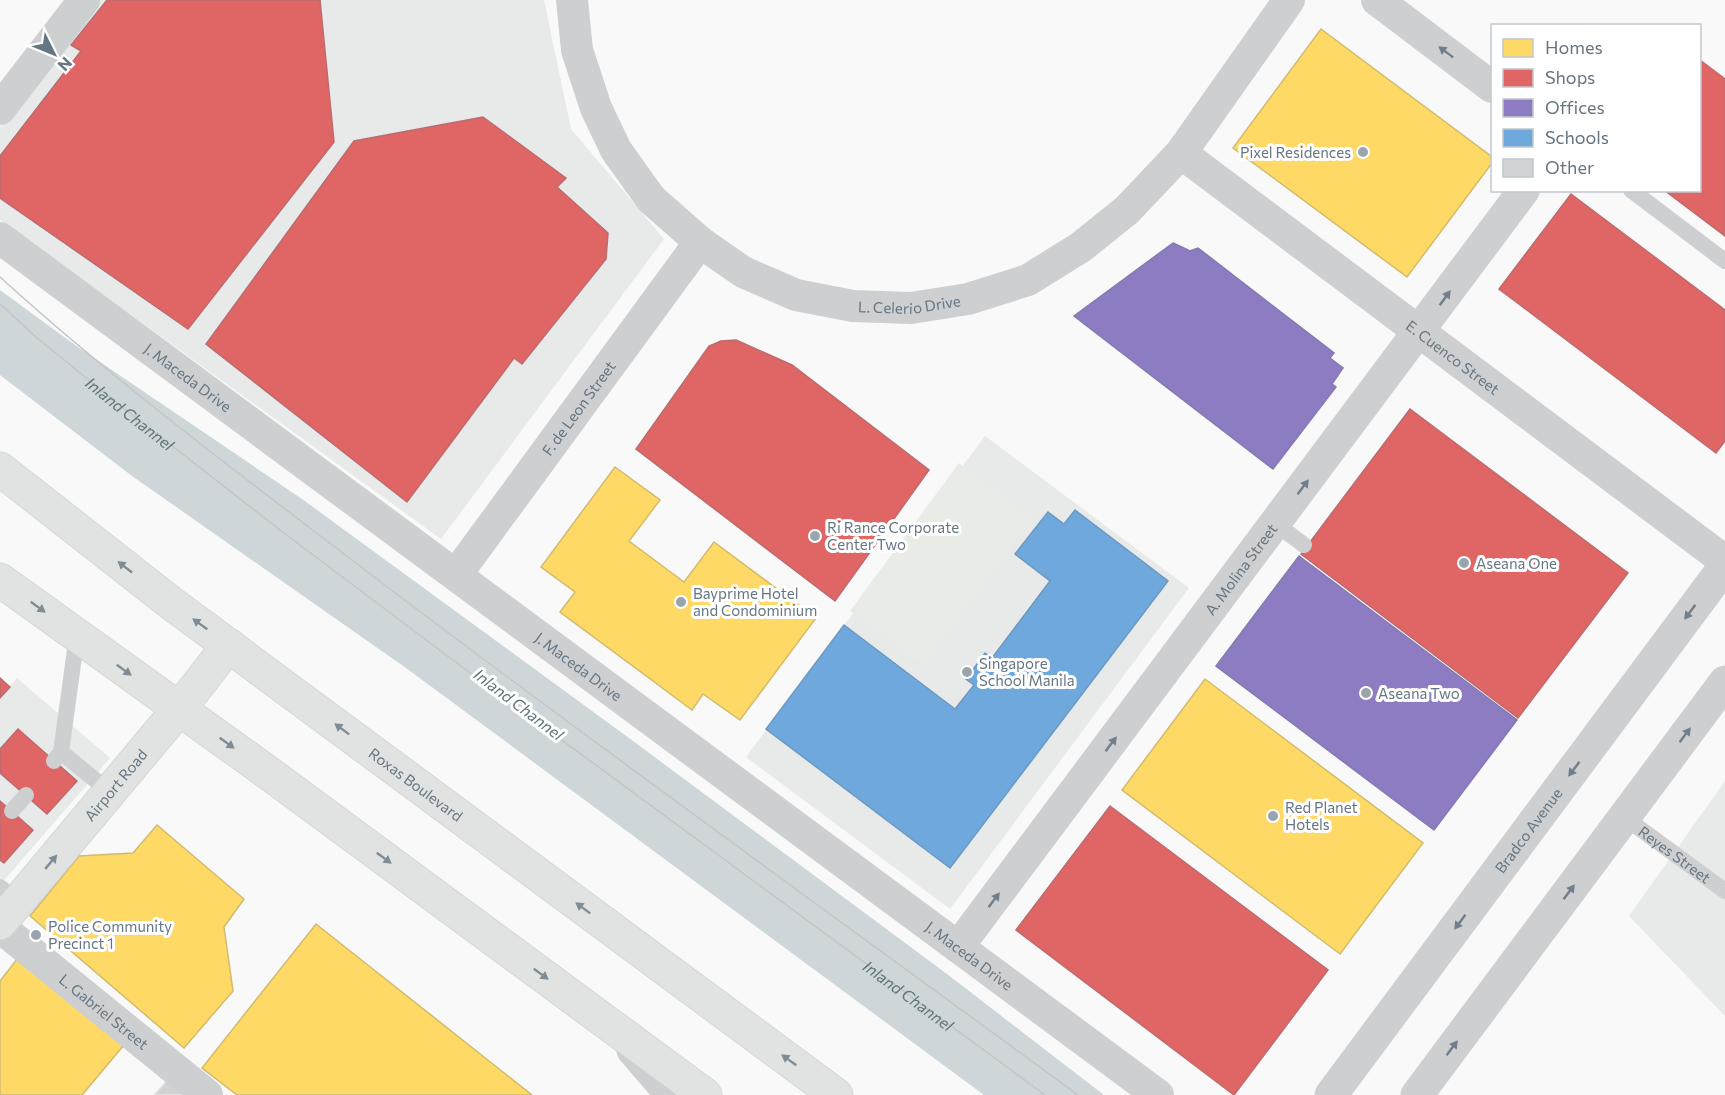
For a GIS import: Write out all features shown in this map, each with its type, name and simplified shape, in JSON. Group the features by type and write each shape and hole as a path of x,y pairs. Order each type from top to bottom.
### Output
{"main road":[{"name":"Roxas Boulevard","path":"0,469 171,603 836,1095"},
{"path":"0,580 705,1095"},
{"name":"Airport Road","path":"5,910 110,792 229,645"}],"street":[{"path":"0,109 84,0"},
{"name":"L. Celerio Drive","path":"572,0 577,50 596,108 616,150 651,199 700,242 743,272 796,295 853,306 911,308 968,299 1028,280 1081,247 1127,210 1181,153 1289,0"},
{"path":"1377,0 1491,86"},
{"name":"E. Cuenco Street","path":"1181,153 1725,561"},
{"name":"A. Molina Street","path":"958,947 1523,192"},
{"name":"J. Maceda Drive","path":"0,238 1158,1095"},
{"name":"F. de Leon Street","path":"456,575 700,242"},
{"name":"Bradco Avenue","path":"1331,1095 1725,566"},
{"path":"1417,1095 1725,681"},
{"name":"L. Gabriel Street","path":"5,910 207,1095"},
{"path":"614,1028 672,1095"}],"lane":[{"path":"1634,192 1725,261"},
{"path":"1276,524 1304,545"},
{"path":"77,635 58,756 110,792"},
{"path":"12,811 26,795"},
{"name":"Reyes Street","path":"1624,817 1725,891"}],"shaded area":[{"path":"100,0 544,0 571,129 664,239 441,539 0,220 0,127"},
{"name":"Singapore School Manila","path":"985,436 1189,588 950,909 746,757"},
{"path":"959,463 1033,518 924,666 850,611"},
{"path":"17,678 110,758 0,885 0,698"},
{"path":"1725,781 1725,1016 1629,916"}],"water":[{"name":"Inland Channel","path":"0,290 75,345 302,499 947,974 1104,1095 984,1095 406,668 132,476 0,375"}],"building: Homes":[{"name":"Pixel Residences","path":"1321,29 1491,156 1491,164 1407,277 1233,148"},
{"name":"Bayprime Hotel and Condominium","path":"615,467 660,500 629,541 684,582 714,542 816,618 740,720 703,694 692,710 560,612 575,592 541,567"},
{"name":"Red Planet Hotels","path":"1205,679 1423,843 1340,954 1122,790"},
{"path":"157,825 244,899 224,927 233,991 184,1048 30,916 79,856 133,853"},
{"path":"316,924 532,1095 237,1095 202,1068"},
{"path":"21,954 129,1039 82,1095 0,1095 0,981"}],"building: Shops":[{"path":"107,0 320,0 334,142 188,329 0,198 0,156 81,51 71,45"},
{"path":"1701,61 1725,79 1725,236 1667,192 1701,192"},
{"path":"483,117 566,178 557,187 608,233 606,259 522,364 514,358 407,502 206,344 354,141"},
{"path":"1571,194 1725,310 1725,441 1716,453 1499,289"},
{"name":"Ri Rance Corporate Center Two","path":"736,340 792,365 929,470 835,601 636,449 709,346 721,341"},
{"name":"Aseana One","path":"1410,409 1628,573 1518,718 1301,554"},
{"path":"0,678 10,687 0,698"},
{"path":"18,729 77,781 47,814 0,773 0,749"},
{"path":"0,801 33,830 4,863 0,860"},
{"path":"1110,806 1328,970 1234,1095 1016,930"}],"building: Offices":[{"path":"1173,243 1190,251 1198,248 1334,353 1330,358 1343,368 1332,384 1336,387 1273,469 1074,316"},
{"name":"Aseana Two","path":"1299,556 1517,720 1434,830 1216,666"}],"building: Schools":[{"path":"1075,510 1168,581 950,868 766,729 844,625 955,709 974,685 966,679 985,653 992,658 1050,581 1015,554 1048,512 1064,524"}],"building: Other":[{"path":"169,1078 189,1095 154,1095"}],"tram line":[{"path":"0,277 140,396 382,583 642,777 1078,1095"},
{"path":"0,304 36,337 117,403 280,530 446,655 1045,1095"}],"place":[{"name":"Pixel Residences","path":"1363,152"},
{"name":"Ri Rance Corporate Center Two","path":"815,536"},
{"name":"Aseana One","path":"1464,563"},
{"name":"Bayprime Hotel and Condominium","path":"681,602"},
{"name":"Singapore School Manila","path":"967,672"},
{"name":"Aseana Two","path":"1366,693"},
{"name":"Red Planet Hotels","path":"1273,816"},
{"name":"Police Community Precinct 1","path":"36,935"}]}
